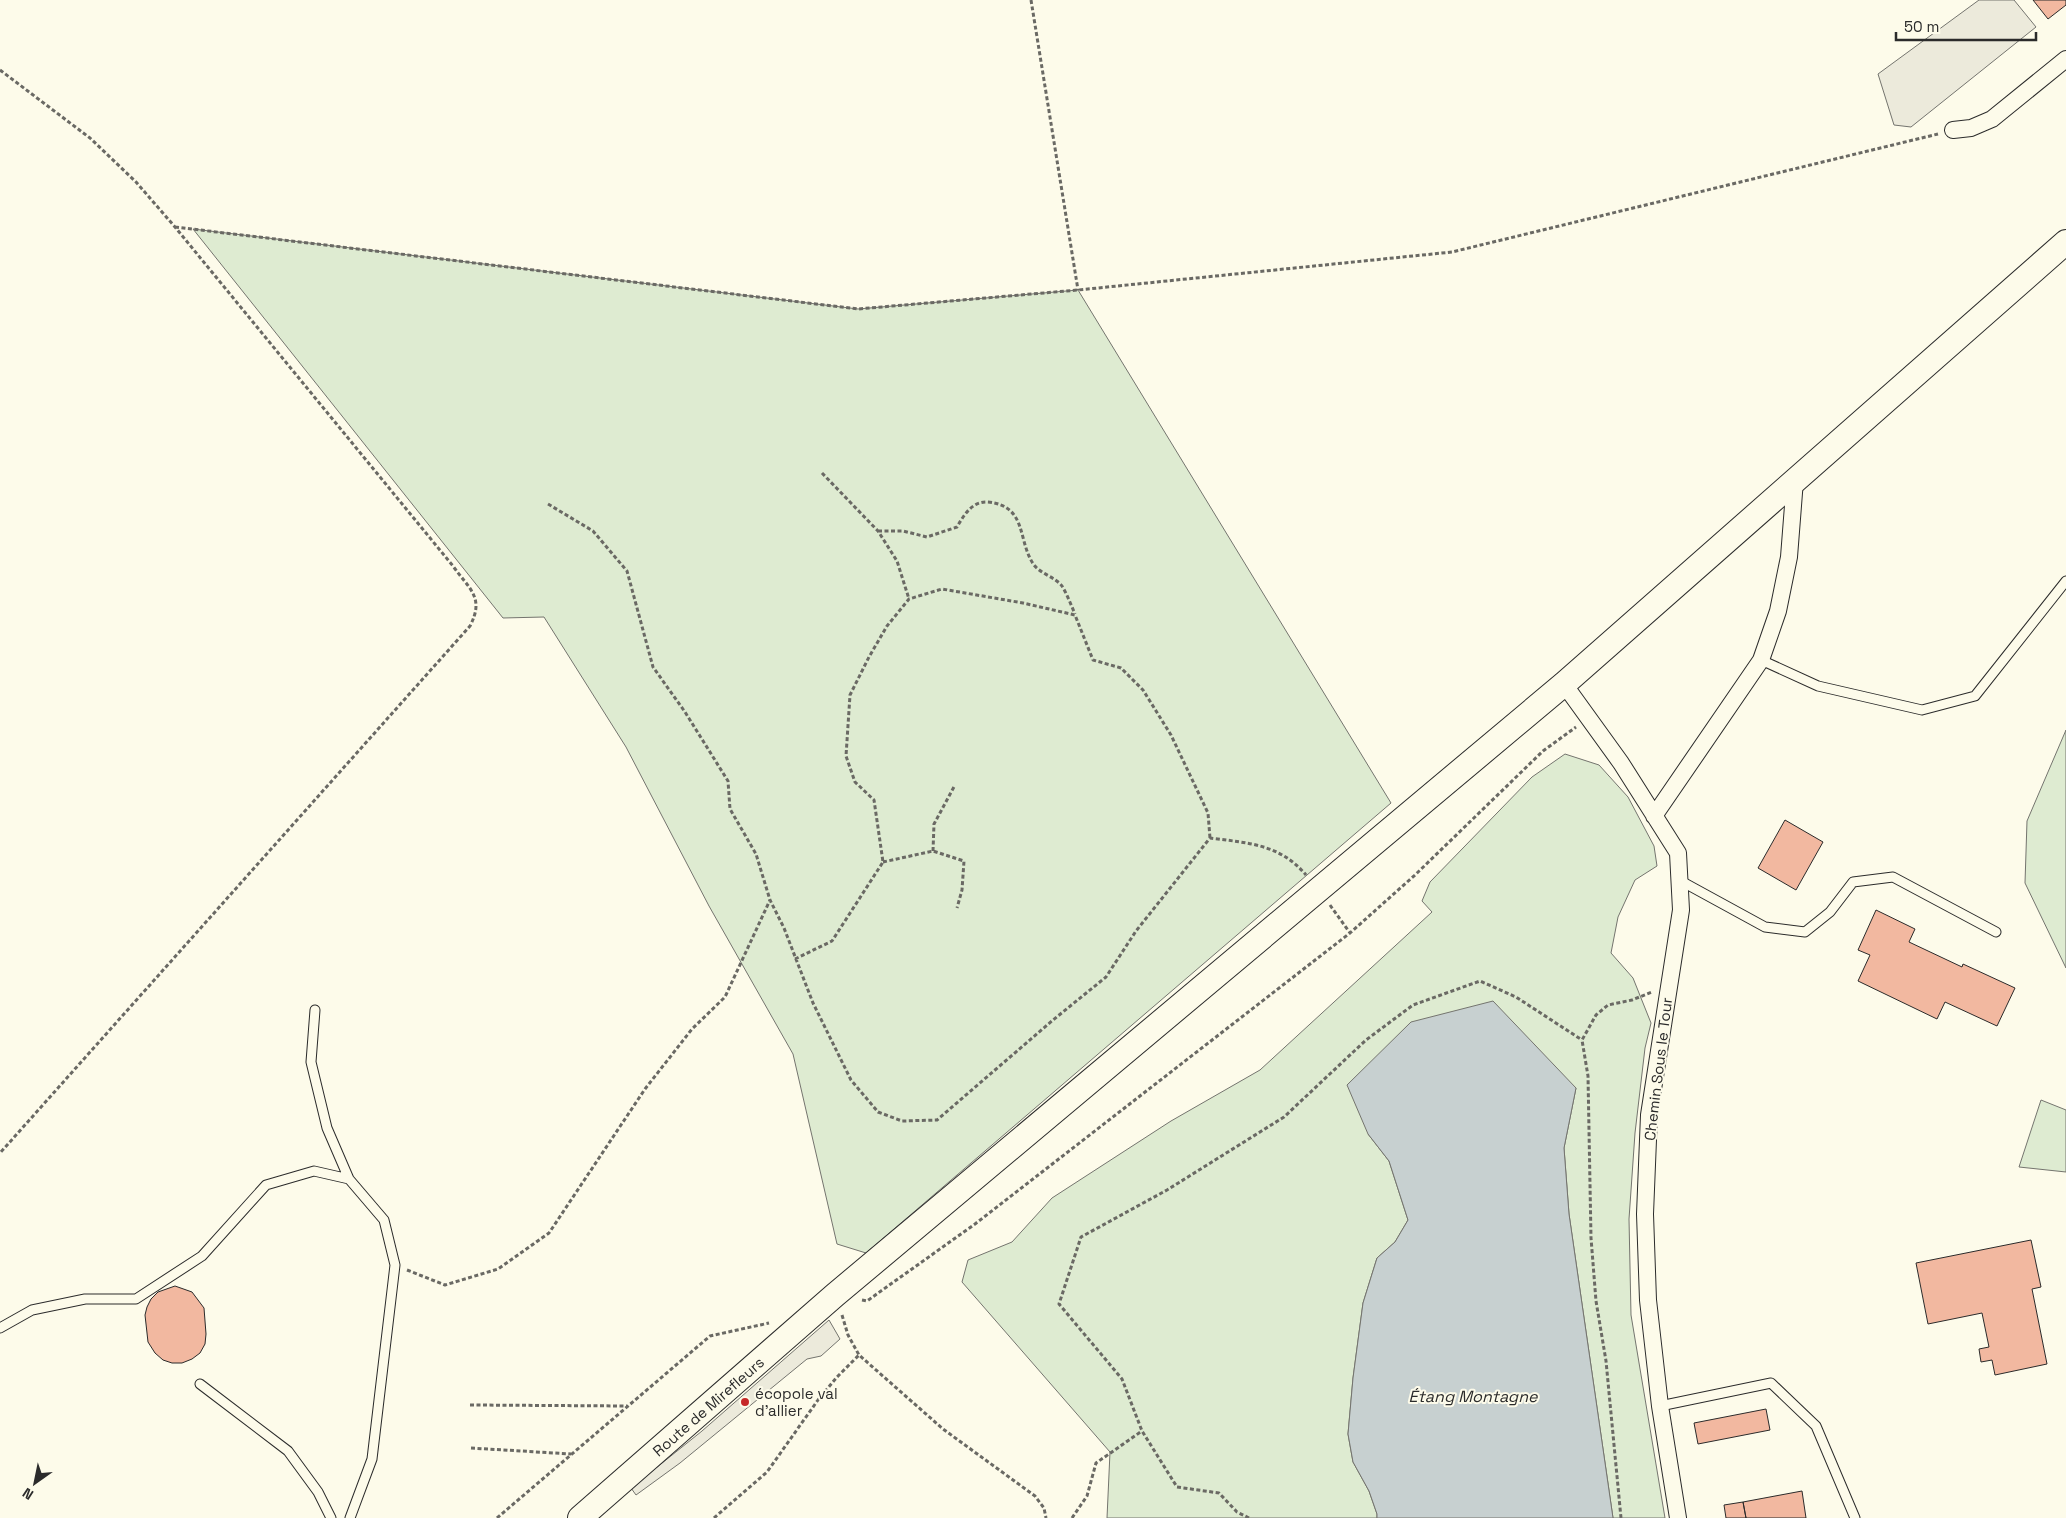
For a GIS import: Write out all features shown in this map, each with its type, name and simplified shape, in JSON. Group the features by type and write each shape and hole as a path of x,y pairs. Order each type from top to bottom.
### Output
{"street":[{"path":"1953,130 1971,128 1992,119 2066,59"},
{"name":"Route de Mirefleurs","path":"580,1518 835,1295 1564,684 2066,242"},
{"path":"1654,816 1761,660 1778,611 1789,557 1795,480"},
{"name":"Chemin Sous le Tour","path":"1564,684 1621,763 1678,853 1681,910 1649,1115 1645,1214 1648,1300 1660,1406 1678,1518"}],"lane":[{"path":"1761,660 1818,686 1922,710 1975,696 2066,581"},
{"path":"1679,880 1765,927 1805,932 1830,912 1854,882 1894,877 1996,932"},
{"path":"315,1010 311,1062 327,1128 349,1179 384,1220 395,1265 372,1459 350,1518"},
{"path":"0,1328 32,1310 85,1299 136,1299 202,1256 266,1185 314,1171 349,1179"},
{"path":"1660,1406 1772,1383 1816,1426 1855,1518"},
{"path":"200,1384 288,1451 318,1492 331,1518"}],"path":[{"path":"1031,0 1078,290"},
{"path":"0,70 90,138 136,182 453,566 477,599 477,613 470,626 0,1153"},
{"path":"175,227 858,309 1078,290 1452,252 1953,130"},
{"path":"822,473 878,531 897,561 909,599"},
{"path":"548,504 593,531 626,571 653,667 685,712 728,781 730,809 756,854 770,900 784,928 813,1004 851,1080 878,1112 902,1121 938,1120 1052,1020 1106,977 1136,931 1210,838 1208,813 1172,734 1143,690 1121,668 1093,660 1061,585 1035,566 1026,548 1022,529 1013,514 999,503 982,502 966,512 957,527 927,537 903,531 878,531"},
{"path":"795,959 832,941 884,862 874,800 855,782 846,756 850,696 887,626 909,599 942,589 1075,614"},
{"path":"1046,1518 1044,1508 1035,1496 943,1429 859,1355 848,1335 835,1295 868,1301 975,1224 1350,933 1416,875 1543,751 1589,718"},
{"path":"933,851 934,824 955,785"},
{"path":"1210,838 1266,846 1297,864 1319,890 1350,933"},
{"path":"884,862 933,851 964,861 962,890 957,908"},
{"path":"395,1265 445,1286 498,1269 549,1233 645,1089 692,1029 725,997 770,900"},
{"path":"1249,1518 1237,1512 1219,1493 1177,1487 1142,1431 1122,1379 1059,1304 1081,1237 1167,1190 1284,1117 1366,1040 1413,1005 1480,982 1516,997 1582,1040"},
{"path":"1621,1518 1606,1361 1596,1300 1591,1238 1588,1076 1582,1040 1596,1015 1608,1005 1632,1000 1669,986"},
{"path":"497,1518 710,1336 776,1322"},
{"path":"714,1518 767,1472 818,1400 859,1355"},
{"path":"470,1405 628,1406"},
{"path":"1072,1518 1087,1496 1096,1464 1142,1431"},
{"path":"471,1448 572,1454"}],"green space":[{"path":"193,229 858,309 1078,290 1391,803 866,1253 837,1244 793,1054 709,906 626,747 544,617 503,618"},
{"path":"2066,730 2066,968 2025,883 2027,821"},
{"path":"1565,754 1599,765 1628,797 1654,846 1657,866 1635,880 1618,917 1611,953 1633,978 1651,1023 1645,1048 1635,1133 1629,1219 1631,1315 1665,1518 1613,1518 1569,1214 1564,1148 1576,1088 1368,1134 1389,1161 1408,1220 1395,1242 1377,1258 1363,1303 1353,1378 1348,1434 1353,1462 1369,1491 1377,1518 1107,1518 1110,1452 962,1282 968,1260 1012,1242 1052,1198 1171,1121 1260,1070 1432,912 1422,901 1430,882 1532,777"},
{"path":"2041,1100 2066,1110 2066,1172 2019,1167"}],"shaded area":[{"path":"1979,0 2014,0 2036,27 1911,127 1894,125 1878,74"},
{"name":"écopole val d'allier","path":"829,1320 840,1339 821,1356 807,1359 680,1463 636,1495 631,1488 702,1431"}],"water":[{"name":"Étang Montagne","path":"1493,1001 1576,1088 1564,1148 1569,1214 1613,1518 1377,1518 1369,1491 1353,1462 1348,1434 1363,1303 1377,1258 1395,1242 1408,1220 1389,1161 1368,1134 1347,1085 1411,1022"}],"building":[{"path":"2033,0 2066,0 2066,5 2048,19"},
{"path":"1785,820 1823,842 1796,890 1758,868"},
{"path":"1876,910 1915,929 1909,942 1962,967 1963,964 2015,988 1997,1026 1945,1002 1937,1019 1858,981 1870,955 1858,950"},
{"path":"2031,1240 2041,1287 2032,1289 2047,1364 1995,1375 1992,1360 1981,1362 1979,1349 1989,1347 1982,1313 1928,1324 1916,1263"},
{"path":"175,1286 192,1292 204,1308 205,1344 200,1353 182,1363 172,1363 163,1360 155,1353 148,1342 145,1315 151,1299 158,1292"},
{"path":"1766,1409 1770,1430 1698,1444 1694,1423"},
{"path":"1802,1491 1806,1518 1746,1518 1743,1502"},
{"path":"1743,1502 1746,1518 1726,1518 1724,1505"}],"place":[{"name":"écopole val d'allier","path":"745,1402"}]}
